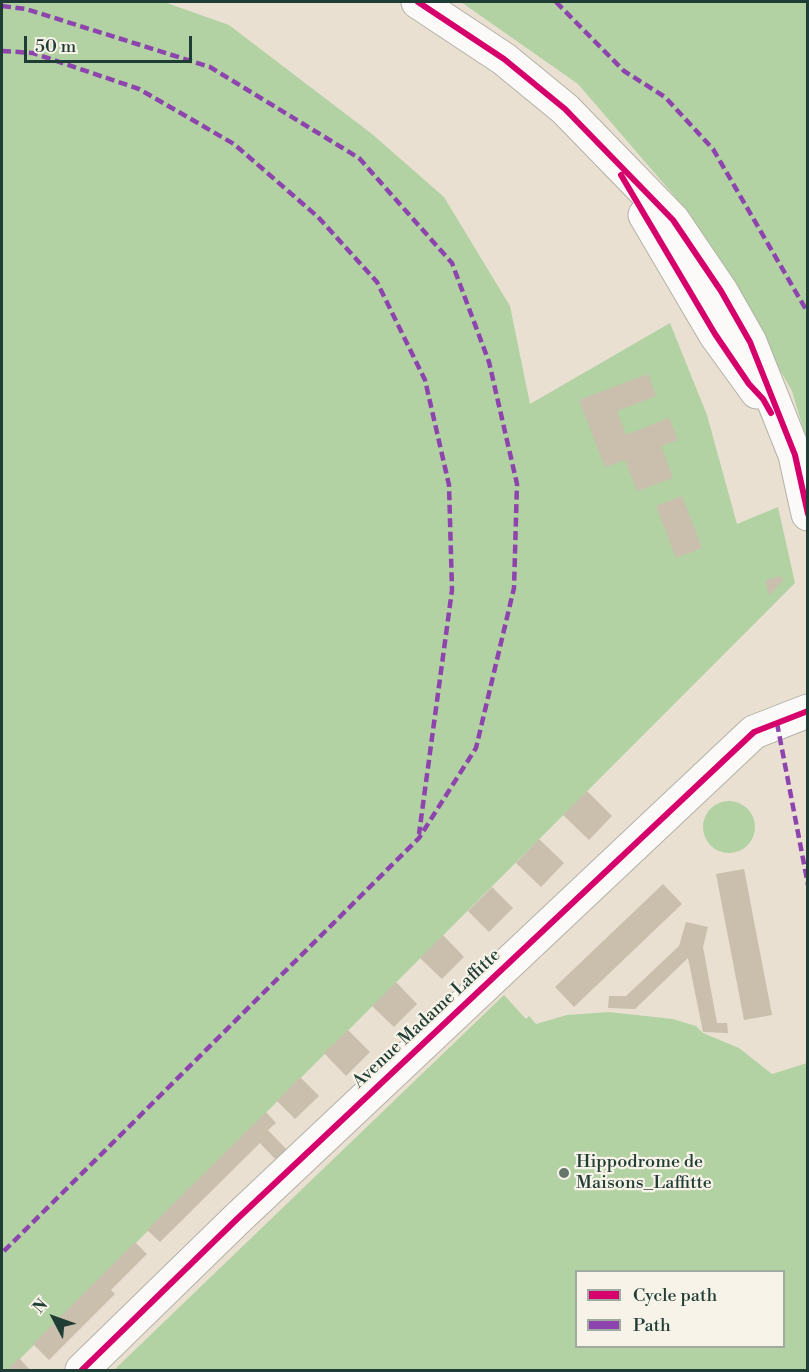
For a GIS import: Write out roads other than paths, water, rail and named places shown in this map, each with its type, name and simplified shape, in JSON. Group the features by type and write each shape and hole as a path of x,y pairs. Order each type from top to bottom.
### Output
{"street":[{"path":"418,2 504,59 565,109 673,219 684,255 740,348 749,384 763,399 795,455 807,514"},
{"name":"Avenue Madame Laffitte","path":"82,1371 246,1211 754,732 807,711"}],"place":[{"name":"Hippodrome de Maisons_Laffitte","path":"564,1173"}]}
